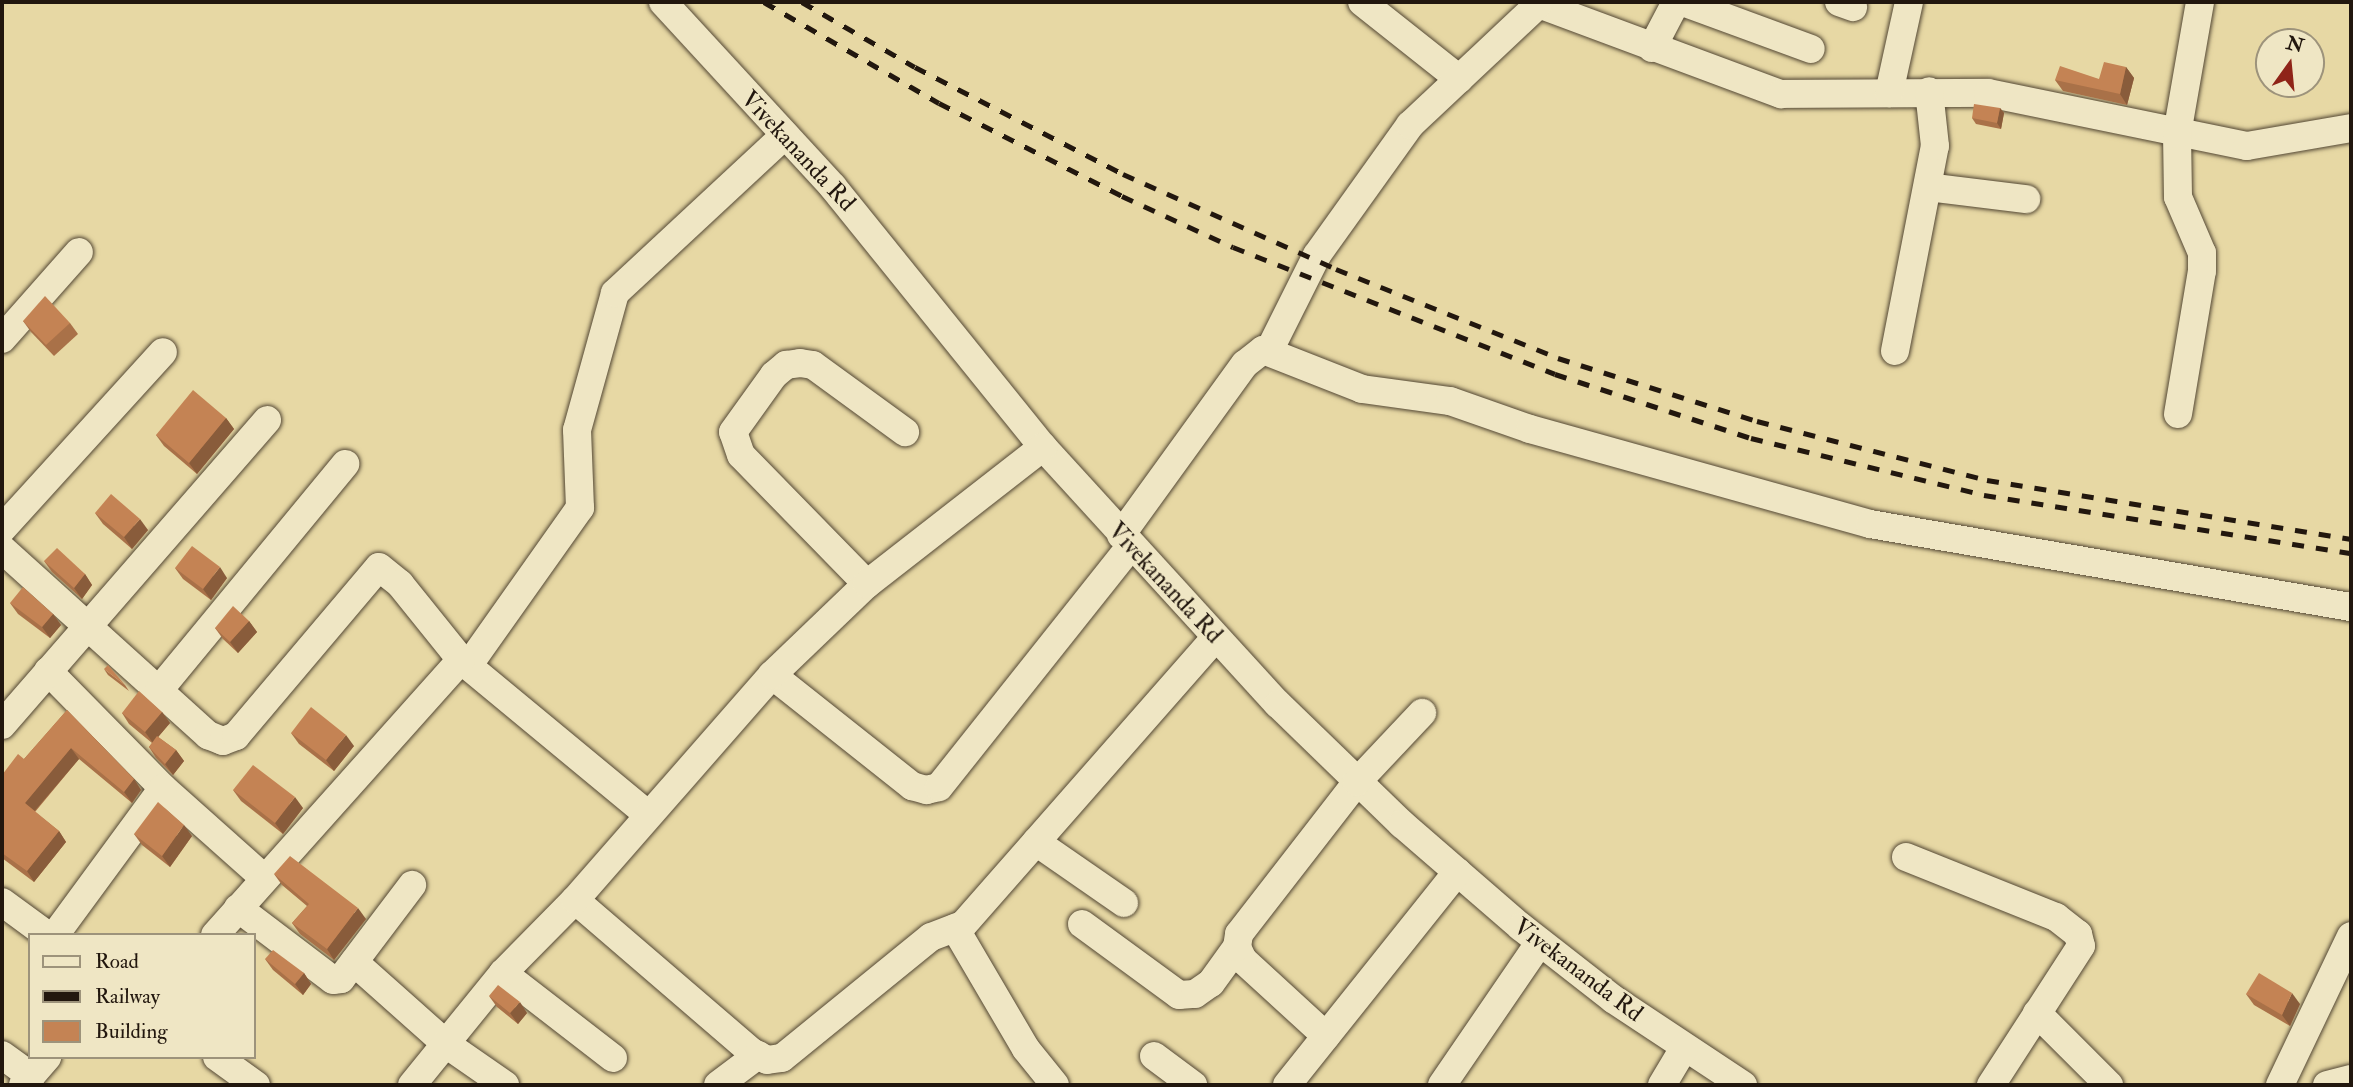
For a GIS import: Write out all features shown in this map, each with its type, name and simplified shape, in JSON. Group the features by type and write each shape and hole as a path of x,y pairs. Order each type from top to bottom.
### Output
{"street":[{"name":"Vivekananda Rd","path":"663,2 834,187 1043,447 1215,638 1357,782 1457,872 1541,942 1684,1048 1743,1085"},
{"path":"1362,2 1459,79"},
{"path":"1652,48 1676,2"},
{"path":"1683,2 1811,49"},
{"path":"1889,93 1909,2"},
{"path":"2178,414 2202,271 2202,253 2178,197 2177,134 2200,2"},
{"path":"1269,351 1317,255 1410,125 1536,3 1781,94 1929,91 2000,95 2177,134 2247,146 2351,128"},
{"path":"1895,351 1937,130 1929,91"},
{"path":"217,933 264,878 464,663 580,508 577,430 615,293 785,135"},
{"path":"1928,187 2026,199"},
{"path":"2,339 79,252"},
{"path":"772,675 912,786 926,790 939,787 1126,540 1245,364 1255,354 1269,351 1362,389 1450,401 1530,429 1860,521 2351,607"},
{"path":"2,529 163,352"},
{"path":"867,584 741,455 733,432 774,374 786,365 800,363 813,365 905,432"},
{"path":"2,724 267,419"},
{"path":"412,1085 503,973 575,900 646,813 772,675 867,584 1043,447"},
{"path":"159,690 345,464"},
{"path":"2,549 89,624 208,735 223,741 236,736 379,567 400,584 464,663 646,813"},
{"path":"575,900 758,1055 767,1060 782,1058 931,937 962,925 1215,638"},
{"path":"48,671 163,788 264,878"},
{"path":"1082,924 1179,995 1195,994 1211,983 1237,947 1249,920 1357,782 1422,713"},
{"path":"56,933 163,788"},
{"path":"1036,842 1125,903"},
{"path":"1906,857 2056,917 2078,934 2081,946 1991,1085"},
{"path":"1287,1085 1457,872"},
{"path":"238,908 327,978 341,979 412,885"},
{"path":"2,902 44,933"},
{"path":"955,928 1026,1049 1055,1085"},
{"path":"2280,1085 2351,936"},
{"path":"1442,1085 1541,942"},
{"path":"1237,947 1244,960 1326,1036"},
{"path":"354,962 446,1044 505,1085"},
{"path":"503,973 613,1058"},
{"path":"2038,1013 2109,1085"},
{"path":"1662,1085 1684,1048"},
{"path":"2,1055 34,1073"},
{"path":"718,1085 758,1055"},
{"path":"1153,1056 1194,1085"},
{"path":"220,1059 256,1085"},
{"path":"2327,1085 2351,1079"}],"building":[{"path":"2104,62 2126,67 2120,94 2055,80 2060,66 2099,79"},
{"path":"1974,104 2000,108 1997,123 1972,118"},
{"path":"45,296 70,323 46,345 23,321"},
{"path":"193,390 226,418 189,463 156,435"},
{"path":"111,494 140,519 124,537 95,513"},
{"path":"192,546 220,567 203,589 175,568"},
{"path":"57,548 85,574 74,588 44,561"},
{"path":"23,587 53,614 42,627 10,603"},
{"path":"233,606 249,621 230,642 215,628"},
{"path":"108,665 125,685 104,669"},
{"path":"139,691 162,712 145,732 122,713"},
{"path":"311,707 346,735 326,760 291,733"},
{"path":"67,710 134,779 124,792 71,748 25,803 59,831 27,871 2,853 2,775 18,754 24,759"},
{"path":"157,736 176,750 165,764 149,747"},
{"path":"253,765 295,797 275,823 233,790"},
{"path":"158,802 184,825 162,856 134,834"},
{"path":"290,856 358,908 327,949 292,923 309,904 274,874"},
{"path":"273,950 304,973 295,984 265,959"},
{"path":"2259,973 2292,993 2282,1015 2246,994"},
{"path":"498,985 520,1002 510,1013 489,996"}],"railway":[{"path":"764,2 939,103 1122,196 1233,247 1555,374 1751,438 1984,495 2351,553"},
{"path":"802,2 915,67 1123,174 1336,269 1558,358 1757,421 1987,480 2351,539"}]}
